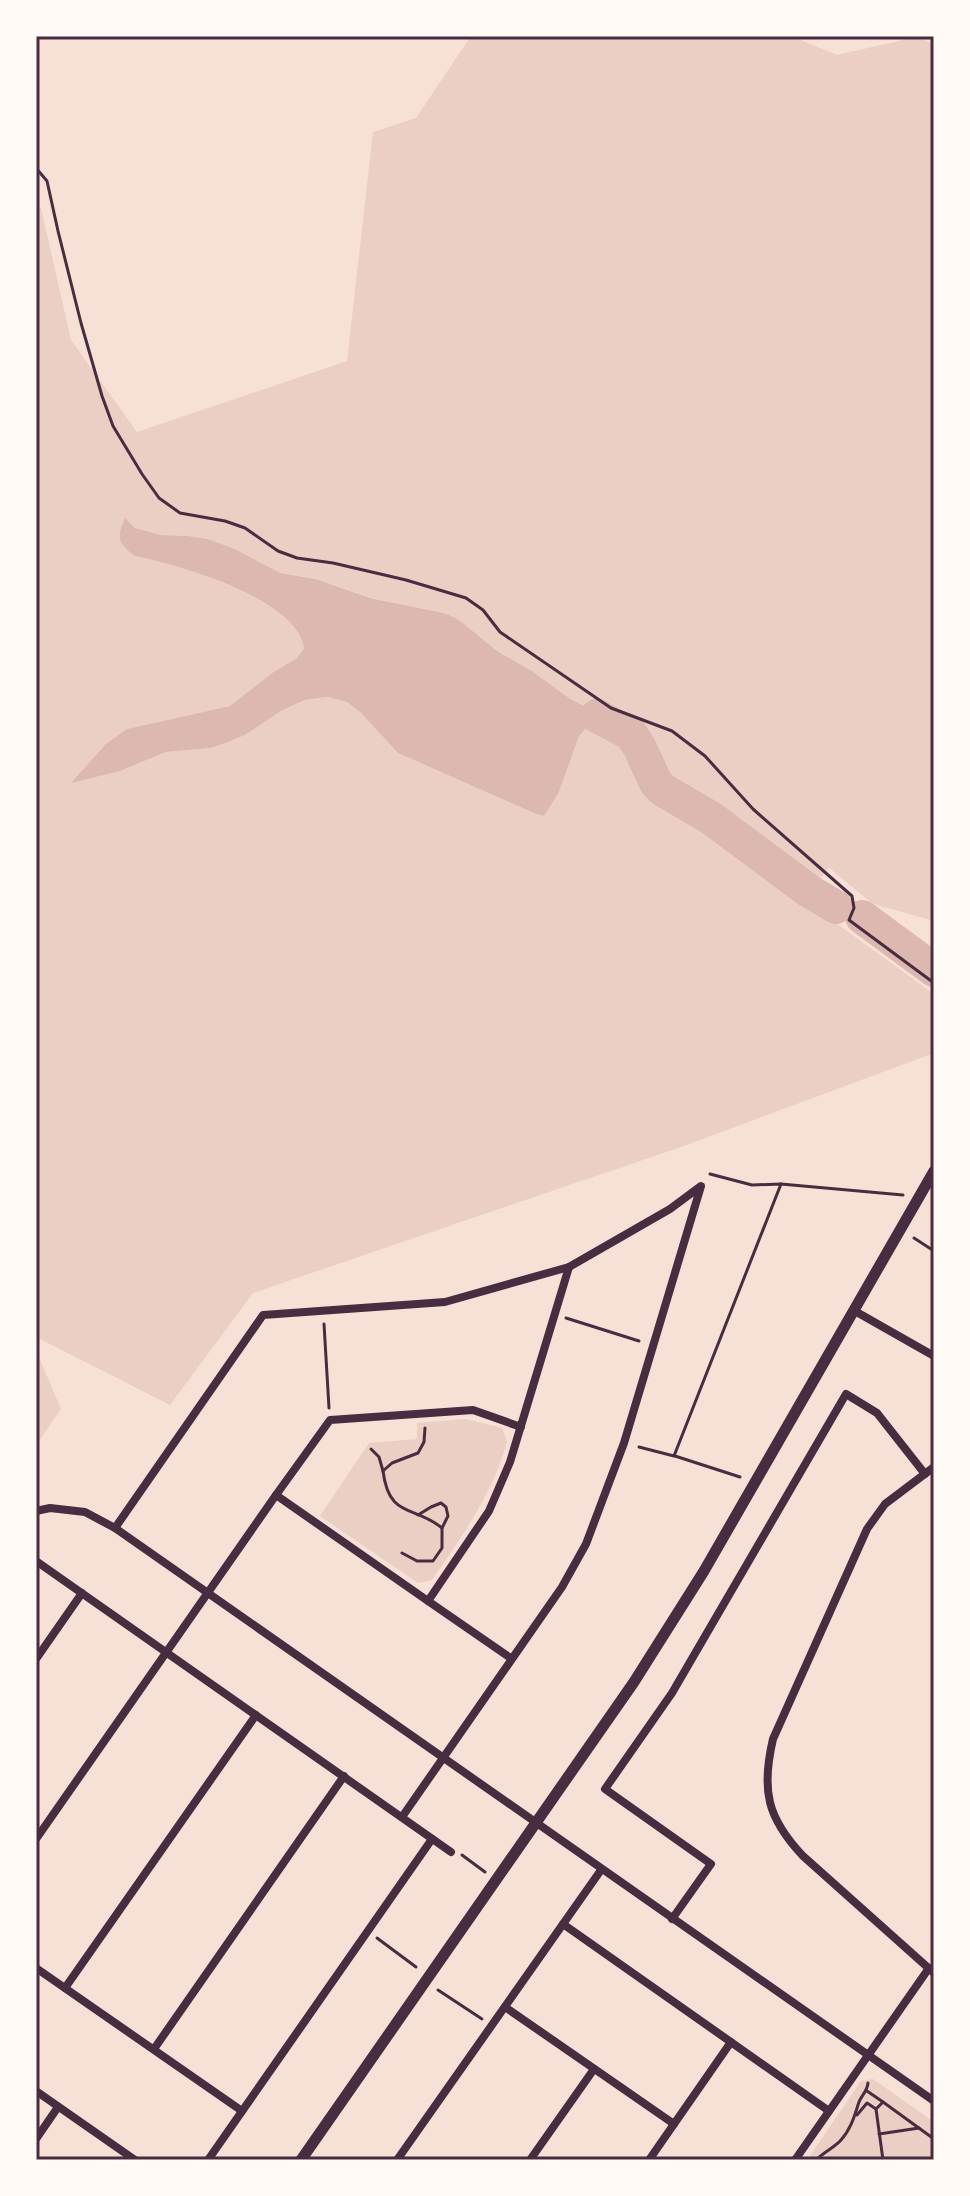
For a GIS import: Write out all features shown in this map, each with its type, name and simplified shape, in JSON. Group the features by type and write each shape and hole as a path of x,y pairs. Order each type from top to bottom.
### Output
{"street":[{"path":"301,2160 634,1682 704,1571 934,1171"},
{"path":"115,1528 263,1315 445,1302 569,1267 670,1209 701,1186"},
{"path":"402,1817 562,1587 586,1544 624,1443 701,1186"},
{"path":"428,1601 489,1511 510,1462 569,1267"},
{"path":"853,1310 934,1356"},
{"path":"672,1919 711,1864 605,1789 672,1693 846,1394 877,1413 925,1474"},
{"path":"36,1839 330,1420 473,1410 521,1427"},
{"path":"795,2160 931,1971 788,1840 775,1820 768,1795 766,1768 773,1739 867,1529 885,1504 934,1467"},
{"path":"276,1495 512,1659"},
{"path":"36,1511 50,1508 85,1512 115,1528 934,2101"},
{"path":"36,1561 451,1852"},
{"path":"36,1659 82,1593"},
{"path":"65,1988 256,1715"},
{"path":"154,2049 344,1776"},
{"path":"208,2160 432,1839"},
{"path":"397,2160 601,1870"},
{"path":"563,1924 829,2111"},
{"path":"36,1968 242,2111"},
{"path":"505,2007 674,2124"},
{"path":"649,2160 731,2042"},
{"path":"530,2160 594,2069"},
{"path":"36,2091 135,2160"},
{"path":"36,2139 58,2107"}],"path":[{"path":"36,168 47,181 81,323 113,426 159,498 180,513 245,528 278,551 297,558 392,576 466,598 483,610 500,632 611,708 672,731 705,756 753,809 852,896 854,908 849,920 934,983"},
{"path":"701,1186 708,1174 752,1185 781,1184 918,1198"},
{"path":"674,1456 781,1184"},
{"path":"900,1229 934,1251"},
{"path":"323,1311 330,1420"},
{"path":"554,1315 653,1345"},
{"path":"383,1471 392,1463 418,1453 424,1442 426,1413"},
{"path":"624,1443 756,1482"},
{"path":"371,1449 379,1457 385,1489 395,1504 442,1528"},
{"path":"402,1553 417,1561 433,1561 442,1548 442,1528 448,1516 446,1507 441,1503 417,1516"},
{"path":"451,1852 460,1854 498,1880"},
{"path":"367,1931 491,2026"},
{"path":"856,2117 858,2103 867,2091 868,2055"},
{"path":"867,2091 934,2139"},
{"path":"876,2109 883,2102"},
{"path":"816,2160 840,2142 867,2103 876,2109 883,2160"},
{"path":"879,2134 920,2128"}],"shaded area":[{"path":"471,36 791,36 837,55 916,37 934,44 934,921 873,904 829,868 804,900 934,994 934,1053 684,1146 253,1293 170,1405 36,1337 36,203 41,208 71,340 137,432 347,361 373,132 416,118","holes":["124,519 135,528 161,535 208,539 235,549 279,573 317,579 371,598 444,613 458,619 497,651 569,698 594,710 597,716 579,736 559,792 544,815 398,753 361,713 347,702 327,697 306,700 281,711 245,735 223,744 166,752 120,771 73,782 127,729 230,706 297,658 304,648 296,630 258,599 205,576 135,556"]},
{"path":"125,518 135,528 161,535 208,539 235,549 280,573 316,579 370,598 444,613 458,619 497,651 594,711 597,716 579,736 559,792 544,816 398,753 361,713 347,702 327,697 305,700 281,711 245,735 223,744 166,752 120,771 71,783 106,744 127,729 230,706 297,658 304,648 296,630 281,614 259,599 206,576 135,556 120,540"},
{"path":"36,1350 61,1409 36,1445"},
{"path":"466,1419 502,1428 507,1442 485,1497 432,1580 418,1583 320,1516 369,1443 417,1439 417,1423"},
{"path":"873,2079 934,2122 934,2160 807,2160 861,2081"}],"waterway":[{"path":"597,716 631,734 656,783 663,790 711,818 809,891 836,907"},
{"path":"862,917 934,970"}]}
